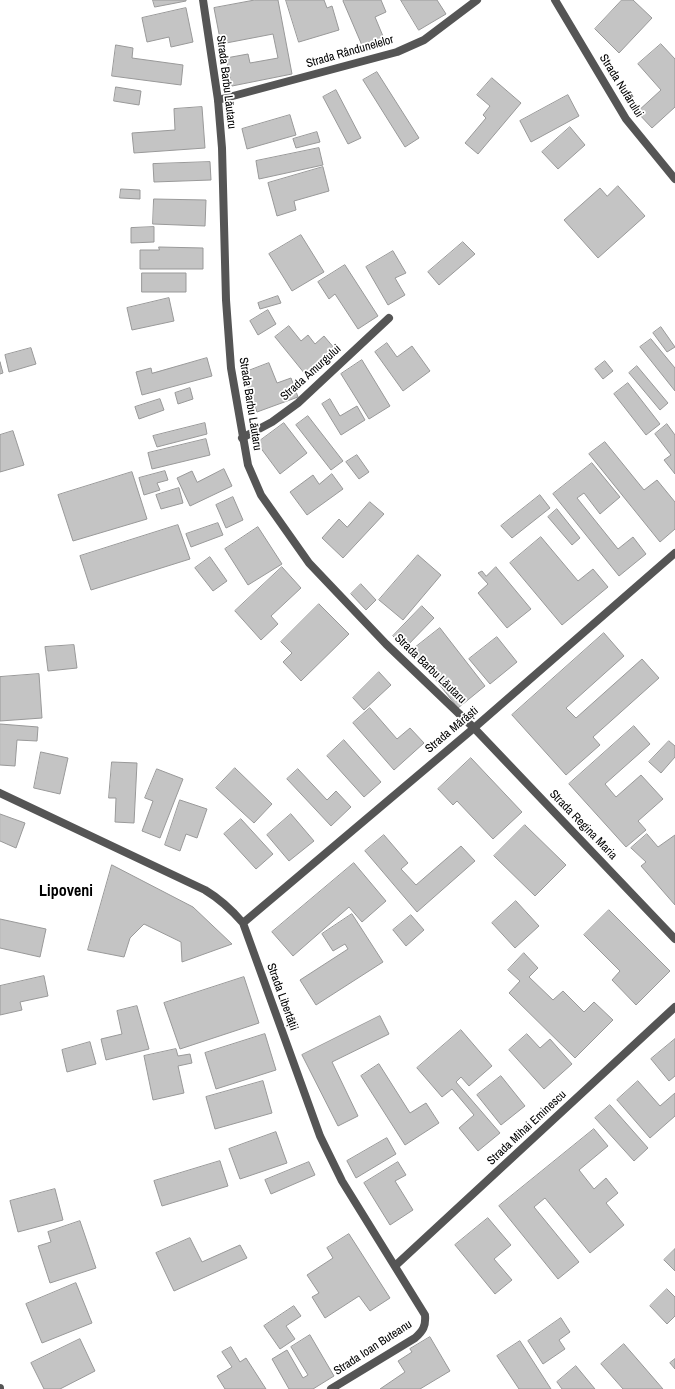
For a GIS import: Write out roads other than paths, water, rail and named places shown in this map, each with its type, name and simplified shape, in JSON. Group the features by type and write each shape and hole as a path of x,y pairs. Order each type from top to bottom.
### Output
{"street":[{"name":"Strada Barbu Lăutaru","path":"203,0 218,100 222,148 227,308 231,368 242,438 248,465 261,495 309,563 386,644 474,728"},
{"name":"Strada Rândunelelor","path":"218,100 397,52 424,40 477,0"},
{"name":"Strada Nufărului","path":"555,0 626,119 675,180"},
{"name":"Strada Amurgului","path":"242,438 272,422 298,403 389,318"},
{"name":"Strada Mărăști","path":"243,923 474,728 675,553"},
{"name":"Strada Regina Maria","path":"474,728 675,939"},
{"name":"Strada Libertății","path":"0,793 205,890 219,898 231,908 243,923 320,1136 342,1181 421,1306 425,1315 426,1324"},
{"name":"Strada Mihai Eminescu","path":"395,1266 675,1007"},
{"name":"Strada Ioan Buteanu","path":"331,1389 415,1338 426,1324"}],"district":[{"name":"Lipoveni","path":"66,892"}]}
